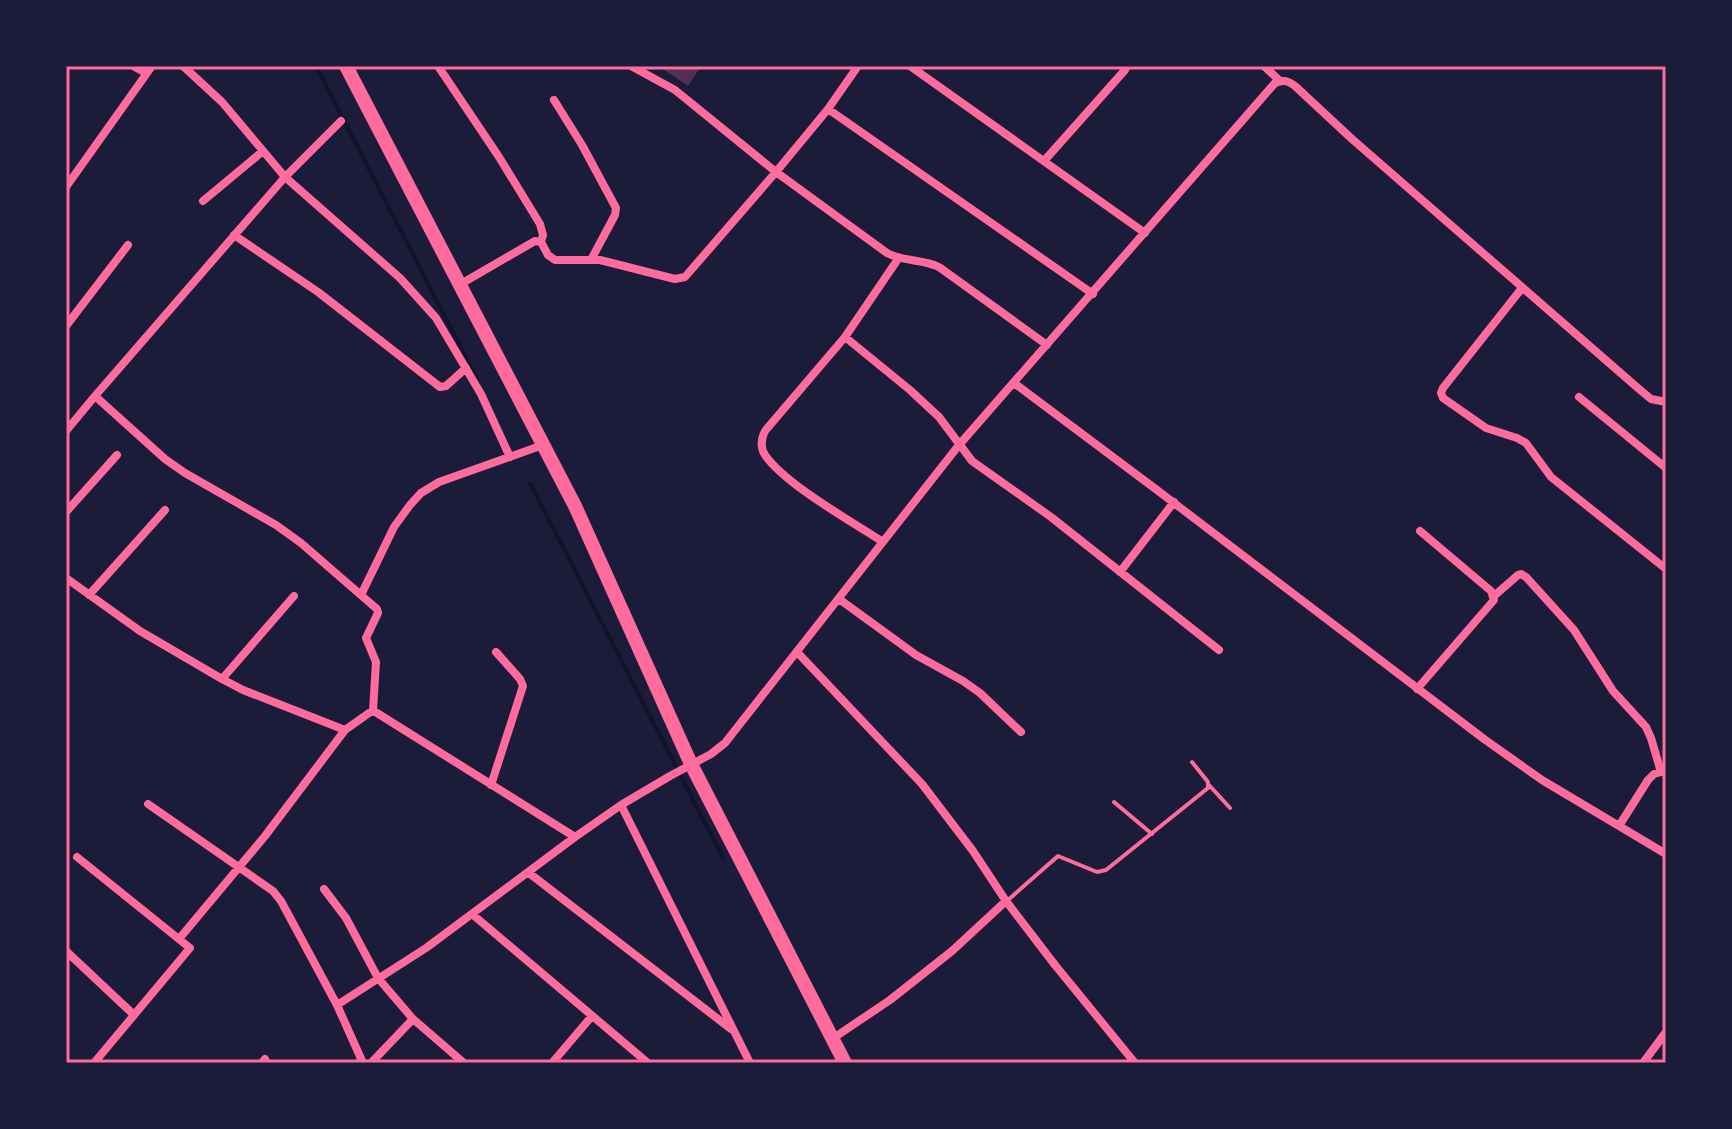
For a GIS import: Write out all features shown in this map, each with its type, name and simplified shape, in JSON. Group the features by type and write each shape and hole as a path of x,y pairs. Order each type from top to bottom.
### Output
{"highway":[{"path":"346,66 575,506 687,766 845,1063"}],"street":[{"path":"66,187 149,69 133,66"},
{"path":"183,66 222,102 285,177 400,278 440,324 489,408 510,457"},
{"path":"438,66 540,224 541,242 551,259 592,258 675,279 689,274 828,109 858,66"},
{"path":"631,66 675,90 776,172 887,253 898,259 939,267 1047,345"},
{"path":"910,66 1145,233"},
{"path":"1044,161 1127,66"},
{"path":"1264,66 1280,81"},
{"path":"1272,73 1280,66"},
{"path":"337,1005 426,948 621,805 725,743 959,445 1275,83 1288,81 1295,86 1639,389 1651,399 1665,404"},
{"path":"554,100 616,208 592,258"},
{"path":"828,109 1093,294"},
{"path":"66,431 285,177 341,121"},
{"path":"203,201 263,151"},
{"path":"234,235 318,292 440,387 446,386 466,368"},
{"path":"459,285 535,241 541,242"},
{"path":"66,326 128,245"},
{"path":"883,542 802,488 773,463 761,446 765,431 845,337 898,259"},
{"path":"1522,288 1443,388 1443,398 1486,428 1526,443 1551,477 1666,569"},
{"path":"845,337 939,417 972,461 1051,517 1219,650"},
{"path":"1014,383 1542,780 1666,854"},
{"path":"95,396 165,459 276,525 378,611 366,638 376,662 373,711"},
{"path":"1579,397 1666,468"},
{"path":"361,595 394,527 421,493 439,482 543,445"},
{"path":"66,512 117,455"},
{"path":"1120,572 1174,502"},
{"path":"89,595 165,510"},
{"path":"1417,689 1493,603 1494,596 1420,531"},
{"path":"1494,596 1518,575 1526,577 1574,630 1613,691 1646,727 1664,771 1648,780 1619,826"},
{"path":"66,578 150,637 222,679 345,730"},
{"path":"222,679 294,596"},
{"path":"839,599 923,660 980,693 1021,732"},
{"path":"491,785 523,686 496,652"},
{"path":"797,652 922,784 1006,901 1135,1063"},
{"path":"179,939 265,836 345,730 373,711"},
{"path":"373,711 575,837"},
{"path":"148,804 273,891 370,1063 413,1019"},
{"path":"621,805 699,957 746,1061"},
{"path":"77,857 190,948 94,1063"},
{"path":"529,873 732,1029"},
{"path":"324,889 346,918 378,978 413,1019 464,1063"},
{"path":"832,1039 890,1000 952,951 1006,901"},
{"path":"472,914 648,1063"},
{"path":"66,951 133,1014"},
{"path":"552,1063 592,1016"},
{"path":"1643,1063 1666,1032"}],"lane":[{"path":"1192,762 1230,808"},
{"path":"1006,901 1054,858 1062,857 1101,872 1152,834 1209,785"},
{"path":"1114,802 1152,834"}],"building":[{"path":"665,66 701,66 688,86 663,69"}],"waterway":[{"path":"316,66 478,381"},
{"path":"530,483 723,858"}]}
